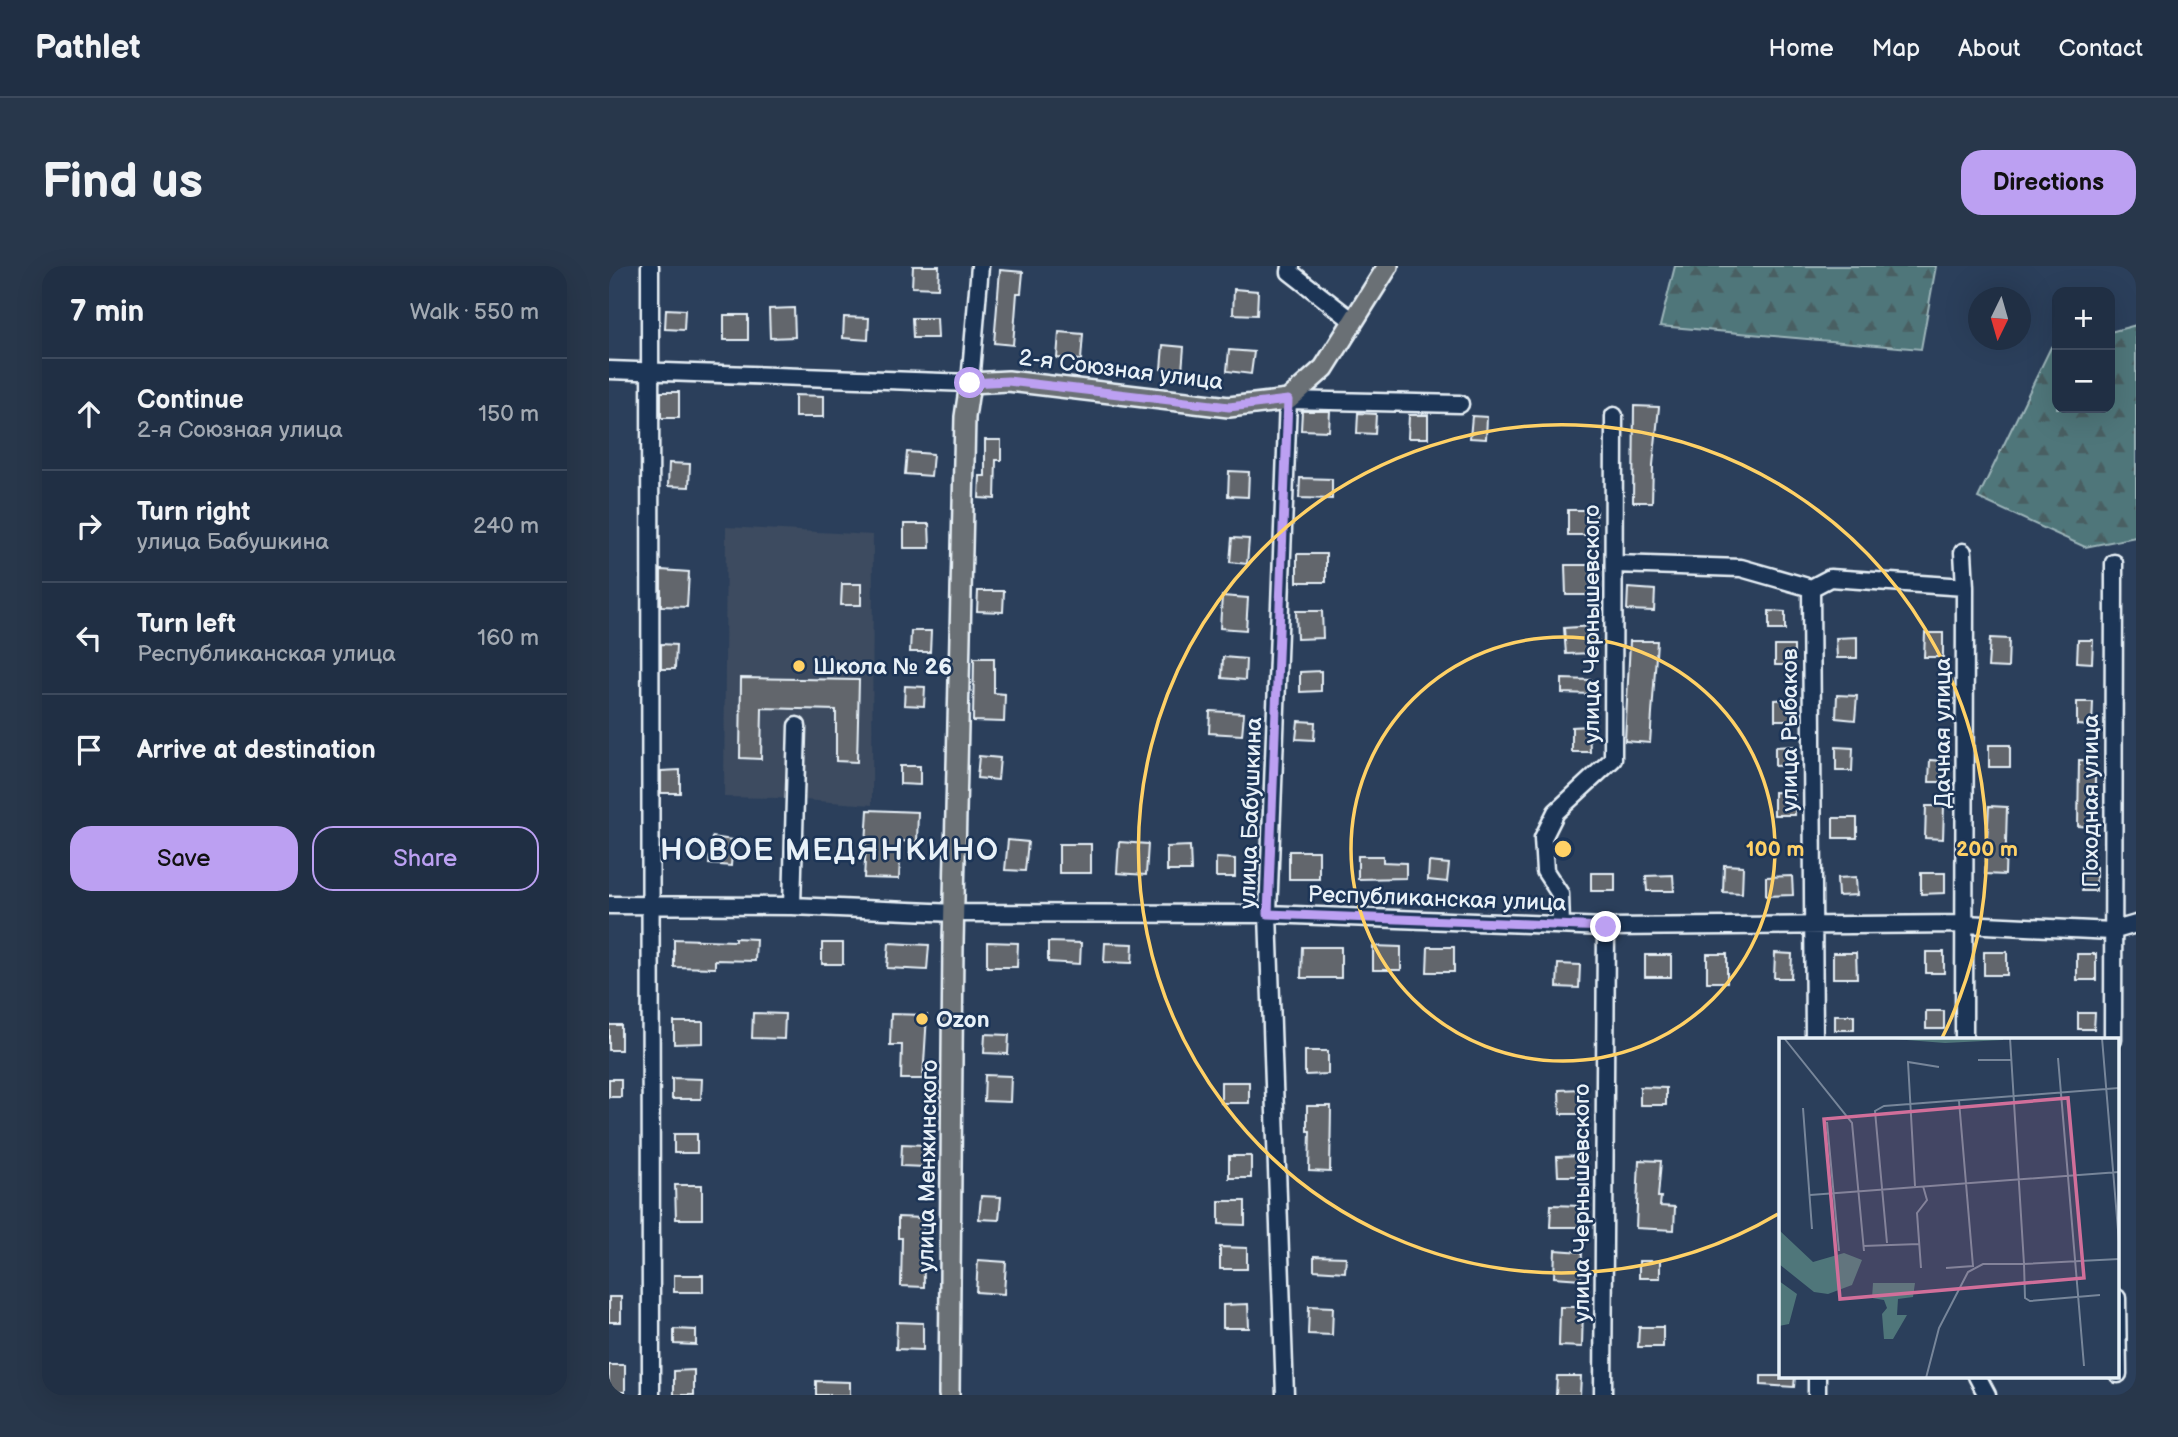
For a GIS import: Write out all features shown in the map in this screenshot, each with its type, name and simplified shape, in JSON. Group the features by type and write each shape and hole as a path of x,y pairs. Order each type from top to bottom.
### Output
{"main road":[{"path":"1288,400 1324,368 1388,266"},
{"name":"2-я Союзная улица","path":"970,383 1008,381 1229,407 1288,400"},
{"name":"улица Менжинского","path":"949,1395 965,417 970,383"}],"street":[{"path":"650,266 651,1395"},
{"name":"улица Менжинского","path":"970,383 980,266"},
{"path":"1291,266 1290,272 1353,321"},
{"name":"2-я Союзная улица","path":"609,370 970,383"},
{"name":"2-я Союзная улица","path":"1288,400 1460,404"},
{"name":"улица Бабушкина","path":"1285,1395 1268,914 1288,400"},
{"name":"улица Чернышевского","path":"1561,925 1560,894 1545,871 1543,838 1556,812 1613,759 1613,416"},
{"name":"Дачная улица","path":"1963,552 1964,1038"},
{"name":"Походная улица","path":"2113,1038 2114,563"},
{"path":"1615,564 1741,568 1811,588 1831,579 1965,586"},
{"name":"улица Рыбаков","path":"1811,588 1814,1038"},
{"path":"792,906 797,726"},
{"name":"Республиканская улица","path":"609,905 792,906 955,913 1268,914 1606,927 1963,925 2112,931 2136,924"},
{"name":"улица Чернышевского","path":"1602,1395 1606,927"},
{"path":"1978,1378 1987,1395"}],"shaded area":[{"name":"Школа № 26","path":"726,527 873,535 872,805 724,797"}],"green space":[{"path":"1675,266 1936,266 1921,349 1660,326"},
{"path":"2136,325 2136,537 2085,547 1978,498 2051,347 2052,413 2115,413 2115,331"}],"building":[{"path":"913,266 939,266 938,288 912,287"},
{"path":"1000,270 1023,272 1021,293 1017,293 1013,345 994,343"},
{"path":"1234,289 1258,291 1257,315 1233,314"},
{"path":"794,308 795,337 770,338 769,309"},
{"path":"666,309 685,310 684,330 665,329"},
{"path":"724,315 748,315 748,340 724,340"},
{"path":"844,317 869,318 868,340 843,338"},
{"path":"912,318 937,318 938,338 913,338"},
{"path":"1059,332 1083,334 1081,360 1057,358"},
{"path":"1163,345 1184,347 1182,371 1161,369"},
{"path":"1229,350 1254,352 1251,374 1227,371"},
{"path":"661,392 679,392 679,418 661,418"},
{"path":"795,395 824,396 824,417 795,417"},
{"path":"1634,406 1659,407 1652,502 1633,502"},
{"path":"1302,411 1330,411 1329,431 1301,430"},
{"path":"1358,413 1376,414 1375,434 1357,433"},
{"path":"1409,415 1428,415 1428,438 1408,438"},
{"path":"1472,416 1487,417 1486,439 1470,438"},
{"path":"985,440 1001,440 1001,460 996,460 995,499 979,498 980,476 985,476"},
{"path":"907,452 933,454 931,476 905,474"},
{"path":"669,463 690,464 689,487 668,486"},
{"path":"1229,471 1249,472 1248,497 1228,496"},
{"path":"1300,478 1332,479 1332,499 1299,498"},
{"path":"1568,510 1596,510 1596,535 1568,535"},
{"path":"904,524 929,524 930,548 904,548"},
{"path":"1232,538 1249,539 1247,564 1230,562"},
{"path":"1297,554 1326,554 1326,582 1297,582"},
{"path":"1565,565 1593,565 1593,595 1566,595"},
{"path":"661,570 689,572 687,607 661,606"},
{"path":"842,584 861,584 861,605 841,605"},
{"path":"1628,588 1655,590 1654,611 1627,610"},
{"path":"978,591 1004,591 1003,612 977,611"},
{"path":"1222,596 1248,598 1246,630 1220,628"},
{"path":"1296,611 1322,611 1323,638 1297,639"},
{"path":"1769,611 1785,612 1785,630 1769,630"},
{"path":"1593,626 1595,653 1566,654 1564,628"},
{"path":"911,631 931,631 930,652 910,652"},
{"path":"1925,633 1943,633 1943,657 1924,657"},
{"path":"1857,637 1857,658 1837,658 1836,638"},
{"path":"1990,638 2009,639 2008,668 1988,667"},
{"path":"2078,640 2093,640 2092,663 2077,662"},
{"path":"1630,641 1657,641 1650,743 1625,741"},
{"path":"661,644 676,645 675,669 661,669"},
{"path":"1775,646 1794,646 1794,665 1775,665"},
{"path":"1223,657 1246,659 1245,680 1222,678"},
{"path":"974,658 994,658 994,693 1005,694 1004,722 973,721"},
{"path":"1321,671 1321,691 1300,692 1300,672"},
{"path":"741,678 859,680 857,762 836,761 836,710 762,708 761,759 740,758"},
{"path":"1562,679 1592,680 1592,694 1562,693"},
{"path":"905,686 925,687 924,706 904,705"},
{"path":"1837,695 1857,696 1855,720 1836,718"},
{"path":"1793,699 1793,720 1775,720 1775,700"},
{"path":"2077,702 2093,702 2092,726 2077,725"},
{"path":"1210,711 1244,713 1242,735 1209,733"},
{"path":"1298,721 1315,722 1314,740 1296,739"},
{"path":"1589,726 1590,752 1572,752 1572,727"},
{"path":"1989,745 2010,745 2010,767 1989,767"},
{"path":"1794,746 1794,765 1775,766 1775,747"},
{"path":"1836,747 1853,748 1852,771 1836,771"},
{"path":"979,756 1000,758 998,780 977,778"},
{"path":"1930,760 1943,761 1942,782 1929,782"},
{"path":"2079,760 2095,761 2095,827 2078,826"},
{"path":"900,766 920,766 920,785 900,784"},
{"path":"680,770 680,793 661,793 661,771"},
{"path":"1774,792 1795,793 1795,815 1774,815"},
{"path":"1926,806 1944,806 1943,839 1925,838"},
{"path":"1989,806 2007,807 2005,875 1985,874"},
{"path":"868,810 918,812 917,842 901,841 899,879 864,878"},
{"path":"1833,818 1857,818 1857,838 1833,838"},
{"path":"712,837 733,840 731,866 709,864"},
{"path":"1008,840 1028,842 1025,871 1005,870"},
{"path":"1119,842 1148,844 1146,875 1117,873"},
{"path":"1059,844 1091,844 1091,873 1059,873"},
{"path":"1190,846 1191,871 1167,871 1167,847"},
{"path":"1289,851 1319,851 1319,879 1289,879"},
{"path":"1358,856 1383,856 1383,862 1406,863 1406,878 1358,879"},
{"path":"1216,858 1235,859 1235,877 1216,877"},
{"path":"1429,862 1449,864 1447,882 1428,880"},
{"path":"1724,865 1743,866 1742,893 1723,892"},
{"path":"2081,867 2096,867 2096,891 2082,891"},
{"path":"1591,873 1615,873 1615,891 1591,891"},
{"path":"1921,873 1945,873 1945,893 1921,894"},
{"path":"1673,875 1674,891 1647,891 1646,876"},
{"path":"1792,876 1793,895 1766,896 1766,877"},
{"path":"1856,877 1857,895 1838,896 1837,878"},
{"path":"735,938 756,939 755,961 715,960 715,968 674,967 674,939 735,941"},
{"path":"987,942 1018,943 1017,967 987,967"},
{"path":"1048,942 1081,943 1080,964 1048,962"},
{"path":"822,943 843,943 843,964 822,964"},
{"path":"889,943 929,945 927,970 887,968"},
{"path":"1105,943 1133,944 1132,963 1104,962"},
{"path":"1373,946 1401,947 1401,970 1373,970"},
{"path":"1302,947 1341,947 1341,978 1301,978"},
{"path":"1428,947 1454,947 1454,972 1427,972"},
{"path":"1926,952 1944,952 1944,973 1926,973"},
{"path":"1984,952 2007,952 2007,975 1984,975"},
{"path":"1775,953 1792,954 1791,978 1774,978"},
{"path":"1833,953 1856,953 1857,978 1833,978"},
{"path":"1707,954 1727,954 1727,982 1707,982"},
{"path":"2077,954 2096,954 2096,980 2077,980"},
{"path":"1645,955 1671,955 1671,977 1645,977"},
{"path":"1558,964 1580,965 1579,988 1557,987"},
{"path":"1926,1011 1944,1011 1944,1029 1926,1029"},
{"path":"753,1013 785,1014 784,1039 752,1038"},
{"path":"2078,1013 2095,1013 2094,1029 2078,1029"},
{"path":"891,1014 927,1015 923,1079 901,1079 902,1045 890,1045"},
{"path":"1835,1015 1854,1015 1854,1030 1835,1030"},
{"path":"674,1022 703,1022 703,1043 674,1044"},
{"path":"609,1025 621,1025 621,1050 609,1050"},
{"path":"985,1034 1009,1035 1008,1054 984,1053"},
{"path":"1305,1051 1328,1051 1328,1074 1305,1075"},
{"path":"985,1075 1011,1076 1010,1102 984,1101"},
{"path":"672,1078 702,1079 701,1099 672,1099"},
{"path":"609,1079 621,1079 621,1097 609,1097"},
{"path":"1221,1082 1249,1082 1249,1103 1221,1103"},
{"path":"1640,1087 1666,1088 1666,1105 1640,1105"},
{"path":"1581,1089 1582,1114 1560,1114 1559,1090"},
{"path":"1307,1106 1331,1106 1330,1172 1309,1171 1310,1131 1307,1131"},
{"path":"674,1134 697,1134 697,1153 674,1153"},
{"path":"902,1144 926,1145 925,1167 901,1166"},
{"path":"1229,1156 1251,1156 1251,1178 1229,1178"},
{"path":"1582,1156 1583,1176 1558,1176 1557,1157"},
{"path":"1639,1160 1661,1161 1658,1197 1661,1197 1660,1206 1675,1207 1674,1230 1636,1228"},
{"path":"675,1185 702,1185 702,1219 676,1219"},
{"path":"981,1196 1001,1197 999,1220 979,1219"},
{"path":"1219,1201 1245,1201 1245,1225 1219,1224"},
{"path":"1551,1205 1582,1206 1581,1227 1550,1227"},
{"path":"898,1217 923,1218 924,1287 901,1286 902,1238 898,1238"},
{"path":"1220,1247 1247,1248 1247,1269 1220,1269"},
{"path":"1555,1250 1582,1252 1581,1279 1554,1277"},
{"path":"1314,1256 1346,1257 1345,1272 1314,1270"},
{"path":"978,1260 1006,1262 1004,1294 976,1292"},
{"path":"1639,1261 1660,1261 1660,1278 1639,1278"},
{"path":"674,1275 703,1275 703,1292 674,1292"},
{"path":"609,1297 621,1297 621,1322 609,1322"},
{"path":"1248,1304 1249,1328 1223,1328 1223,1305"},
{"path":"1309,1306 1333,1307 1332,1335 1308,1334"},
{"path":"1560,1307 1583,1307 1582,1347 1559,1346"},
{"path":"897,1322 923,1323 923,1350 896,1349"},
{"path":"1639,1327 1663,1327 1663,1347 1638,1347"},
{"path":"674,1329 696,1330 696,1345 674,1344"},
{"path":"609,1365 625,1365 625,1392 609,1392"},
{"path":"694,1370 694,1395 674,1395 674,1371"},
{"path":"1557,1376 1581,1376 1580,1395 1556,1395"},
{"path":"1761,1376 1795,1378 1794,1387 1761,1385"},
{"path":"816,1381 850,1382 850,1395 816,1395"}],"place":[{"name":"Школа № 26","path":"799,666"},
{"name":"Ozon","path":"922,1019"}],"district":[{"name":"НОВОЕ МЕДЯНКИНО","path":"830,850"}],"route":[{"path":"970,383 1008,381 1229,407 1288,400 1268,914 1606,927"}]}
